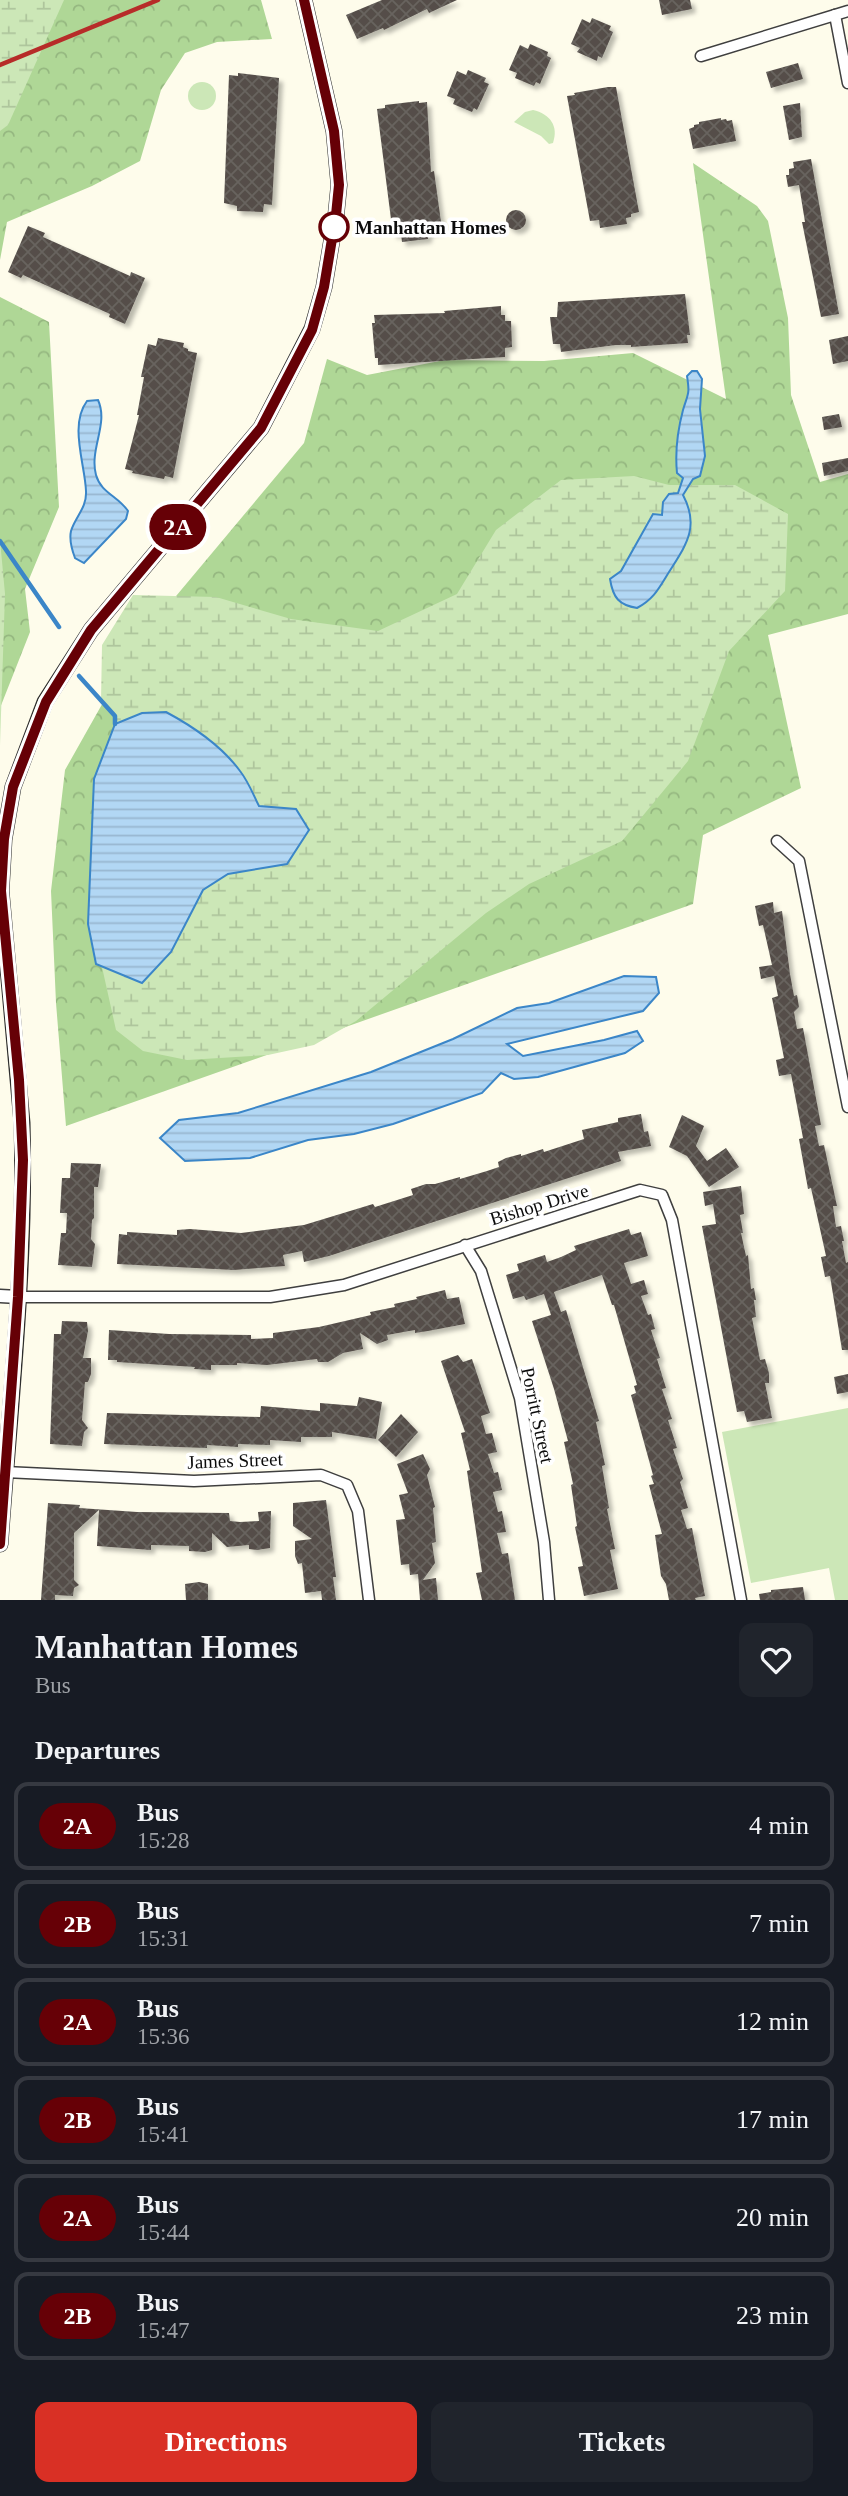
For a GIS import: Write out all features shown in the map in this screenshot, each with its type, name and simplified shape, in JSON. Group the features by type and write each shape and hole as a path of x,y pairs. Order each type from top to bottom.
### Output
{"main road":[{"path":"0,1544 18,1297 23,1160 1,891 4,839 13,787 46,702 91,630 261,428 312,330 324,287 339,185 334,131 304,0"}],"street":[{"path":"701,56 848,11"},
{"path":"835,15 848,83"},
{"path":"777,841 799,861 848,1107"},
{"name":"Bishop Drive","path":"18,1297 270,1297 344,1285 640,1190 662,1195 672,1220 741,1600"},
{"name":"Porritt Street","path":"465,1245 481,1271 520,1398 544,1542 549,1600"},
{"path":"0,1296 18,1297"},
{"name":"James Street","path":"5,1472 194,1480 321,1475 347,1485 358,1511 369,1600"}],"green space":[{"path":"0,0 261,0 272,39 217,42 185,53 161,90 140,161 92,186 7,222 0,260"},
{"path":"0,0 64,0 8,125 0,131"},
{"path":"202,82 212,86 216,96 212,106 202,110 192,106 188,96 192,86"},
{"path":"533,110 544,114 552,122 555,131 553,143 549,144 541,136 514,122 525,112"},
{"path":"693,163 757,206 768,221 788,318 791,395 820,482 848,474 848,614 768,635 801,788 703,835 693,904 66,1126 56,1003 51,891 65,770 146,632 304,443 327,359 367,375 445,360 544,361 633,353 726,399"},
{"path":"0,297 49,322 59,507 25,589 30,632 0,708"},
{"path":"634,476 669,485 735,485 788,514 785,591 729,651 688,761 622,841 529,884 486,913 356,1021 314,1045 268,1055 187,1060 143,1051 116,1030 102,967 142,982 171,952 203,890 228,874 287,864 296,809 259,806 241,771 166,712 115,724 115,716 101,701 102,645 133,595 216,597 291,619 378,631 457,594 496,530 561,480"},
{"path":"0,540 5,594 0,745"},
{"path":"848,1408 848,1600 835,1600 829,1568 751,1583 722,1432"}],"water":[{"path":"692,371 697,371 702,379 700,409 705,456 700,476 693,479 683,495 690,517 689,535 656,593 637,608 631,607 618,599 610,579 621,571 653,514 662,515 663,502 669,494 678,493 683,478 677,473 677,441 688,394 687,376"},
{"path":"98,400 101,418 95,456 96,475 102,486 128,511 126,519 84,563 75,558 70,538 86,497 79,445 79,421 87,401"},
{"path":"166,712 197,730 233,762 259,806 296,809 309,830 287,864 228,874 203,890 171,952 142,983 96,964 88,924 94,779 115,724 142,713"},
{"path":"624,976 656,977 659,993 643,1011 507,1044 523,1056 637,1031 643,1041 625,1053 538,1077 514,1079 501,1073 482,1093 393,1124 354,1134 308,1140 250,1158 185,1161 160,1138 179,1120 238,1113 371,1072 453,1039 517,1008 549,1003"}],"building":[{"path":"382,0 457,0 429,13 427,9 384,30 383,28 357,39 346,15"},
{"path":"659,0 690,0 692,9 662,15"},
{"path":"592,18 611,26 609,30 613,32 602,58 598,56 597,61 577,52 580,48 571,44 582,19 590,23"},
{"path":"530,44 548,52 547,56 551,58 540,84 536,82 534,86 515,78 517,73 509,70 520,45 528,49"},
{"path":"798,63 803,79 771,88 766,72"},
{"path":"468,70 486,78 484,82 489,84 477,110 474,108 472,112 453,104 455,99 447,96 457,71 466,75"},
{"path":"238,73 279,78 272,205 264,204 263,212 237,211 237,206 224,203 229,75 238,76"},
{"path":"616,87 639,212 626,218 627,224 600,228 599,220 590,221 567,96"},
{"path":"427,102 431,172 434,171 442,229 428,233 428,239 402,242 401,234 393,235 377,109 385,108 385,105"},
{"path":"800,103 802,137 789,140 783,106"},
{"path":"721,118 732,120 736,141 693,149 689,129 699,122"},
{"path":"811,159 839,314 821,317 802,222 805,222 799,185 788,187 786,175 789,175 789,169 794,168 793,162"},
{"path":"516,210 523,213 526,220 523,227 516,230 509,227 506,220 509,213"},
{"path":"28,226 45,233 43,237 130,276 131,272 145,278 125,324 109,317 110,314 23,275 21,278 8,272"},
{"path":"685,294 690,335 687,335 688,343 631,347 616,345 561,352 560,344 553,344 550,317 557,317 558,302"},
{"path":"501,306 501,315 505,315 505,321 511,321 512,347 505,348 505,357 378,365 372,323 375,323 374,315 445,313 444,311"},
{"path":"848,336 848,361 833,364 829,340"},
{"path":"158,338 184,343 183,347 188,351 197,353 173,478 165,476 164,479 132,473 133,471 125,469 139,415 144,377 141,377 148,344 156,346"},
{"path":"839,414 842,427 824,430 822,417"},
{"path":"848,458 848,471 824,476 822,463"},
{"path":"773,902 774,913 782,911 790,974 799,1007 794,1012 797,1029 803,1028 821,1125 815,1126 819,1146 824,1145 837,1206 833,1206 836,1227 841,1226 846,1263 848,1262 848,1350 842,1350 830,1276 825,1277 821,1257 826,1256 811,1188 808,1189 799,1139 803,1138 791,1074 779,1076 776,1060 784,1058 772,998 778,996 774,976 761,979 759,967 772,965 763,925 759,926 755,906"},
{"path":"641,1114 644,1132 648,1131 651,1146 618,1152 621,1161 329,1256 304,1262 302,1251 283,1255 285,1266 234,1270 117,1264 119,1234 127,1235 127,1232 177,1235 177,1230 190,1229 241,1233 304,1225 413,1195 411,1189 426,1184 460,1179 487,1171 499,1167 498,1162 506,1158 543,1149 544,1152 584,1139 582,1130 618,1122 618,1118"},
{"path":"682,1115 704,1126 696,1146 707,1161 726,1148 739,1167 709,1187 687,1156 669,1147"},
{"path":"71,1163 101,1164 98,1187 94,1187 91,1239 95,1244 92,1267 58,1265 61,1233 66,1233 67,1213 60,1213 62,1178 70,1178"},
{"path":"741,1186 744,1214 740,1215 741,1233 746,1256 748,1255 751,1289 754,1288 756,1300 756,1317 752,1318 760,1360 765,1359 769,1373 769,1383 765,1383 772,1418 747,1422 744,1411 737,1412 702,1226 716,1224 713,1204 705,1206 703,1192"},
{"path":"629,1229 631,1235 641,1232 648,1256 624,1263 631,1284 644,1280 648,1294 641,1296 648,1315 651,1314 655,1329 651,1330 660,1358 657,1359 666,1388 662,1389 672,1419 668,1420 677,1448 673,1449 683,1479 680,1482 688,1508 681,1510 687,1529 692,1528 705,1596 695,1598 696,1600 669,1600 666,1584 661,1576 655,1535 662,1534 649,1485 654,1484 653,1475 631,1395 636,1393 634,1386 637,1385 614,1305 602,1275 554,1292 561,1312 566,1310 599,1421 596,1422 605,1465 602,1466 609,1508 607,1509 615,1549 610,1550 618,1589 584,1596 578,1567 583,1566 575,1527 573,1484 564,1442 568,1441 532,1321 551,1315 544,1294 526,1300 524,1296 513,1299 506,1275 519,1271 517,1264 545,1255 547,1262 576,1250 574,1246"},
{"path":"445,1290 447,1299 459,1297 465,1324 387,1335 388,1340 377,1344 360,1333 363,1349 343,1353 328,1362 318,1362 317,1359 267,1365 237,1363 211,1365 211,1370 108,1360 109,1330 273,1338 273,1333 319,1327 371,1315 370,1312 395,1307 394,1304"},
{"path":"62,1321 87,1322 83,1358 91,1358 91,1374 88,1382 85,1382 82,1420 88,1428 84,1432 82,1446 50,1444 54,1334 61,1334"},
{"path":"458,1355 463,1362 472,1359 490,1413 481,1416 486,1434 492,1433 497,1452 488,1454 494,1473 498,1472 502,1490 493,1492 498,1512 502,1511 506,1532 497,1533 502,1554 508,1553 515,1600 482,1600 476,1573 482,1572 467,1471 470,1470 461,1433 465,1432 441,1361"},
{"path":"848,1374 848,1392 837,1394 834,1377"},
{"path":"359,1397 382,1402 376,1439 332,1432 332,1437 301,1437 301,1442 270,1440 270,1445 238,1444 238,1447 104,1444 107,1413 260,1417 261,1406 320,1411 320,1403 357,1406"},
{"path":"401,1414 418,1432 396,1457 378,1440"},
{"path":"423,1454 430,1469 427,1475 435,1507 436,1542 432,1543 435,1563 423,1580 436,1578 438,1600 420,1600 418,1574 410,1575 409,1564 401,1565 396,1520 405,1519 399,1495 408,1493 397,1464"},
{"path":"326,1500 336,1577 333,1577 336,1600 322,1600 321,1591 305,1593 302,1563 298,1564 295,1556 295,1541 312,1539 293,1526 293,1503"},
{"path":"48,1503 137,1512 229,1513 230,1521 240,1522 259,1521 258,1512 271,1511 270,1548 249,1549 249,1545 227,1547 212,1533 212,1550 205,1552 189,1551 189,1546 151,1545 151,1550 97,1546 99,1510 74,1533 74,1580 79,1585 74,1588 73,1596 55,1595 55,1600 41,1600"},
{"path":"185,1584 208,1584 208,1600 186,1600"},
{"path":"803,1587 805,1600 760,1600 759,1594 771,1590"}],"waterway":[{"path":"0,541 59,627"},
{"path":"79,676 115,716 115,724"}],"railway":[{"path":"0,65 158,0"}],"bus line":[{"name":"2A","path":"0,1544 18,1297 23,1160 19,1080 1,891 4,839 13,787 46,702 91,630 261,428 312,330 324,287 339,185 334,131 304,0"}],"place":[{"name":"Manhattan Homes","path":"334,227"}]}
